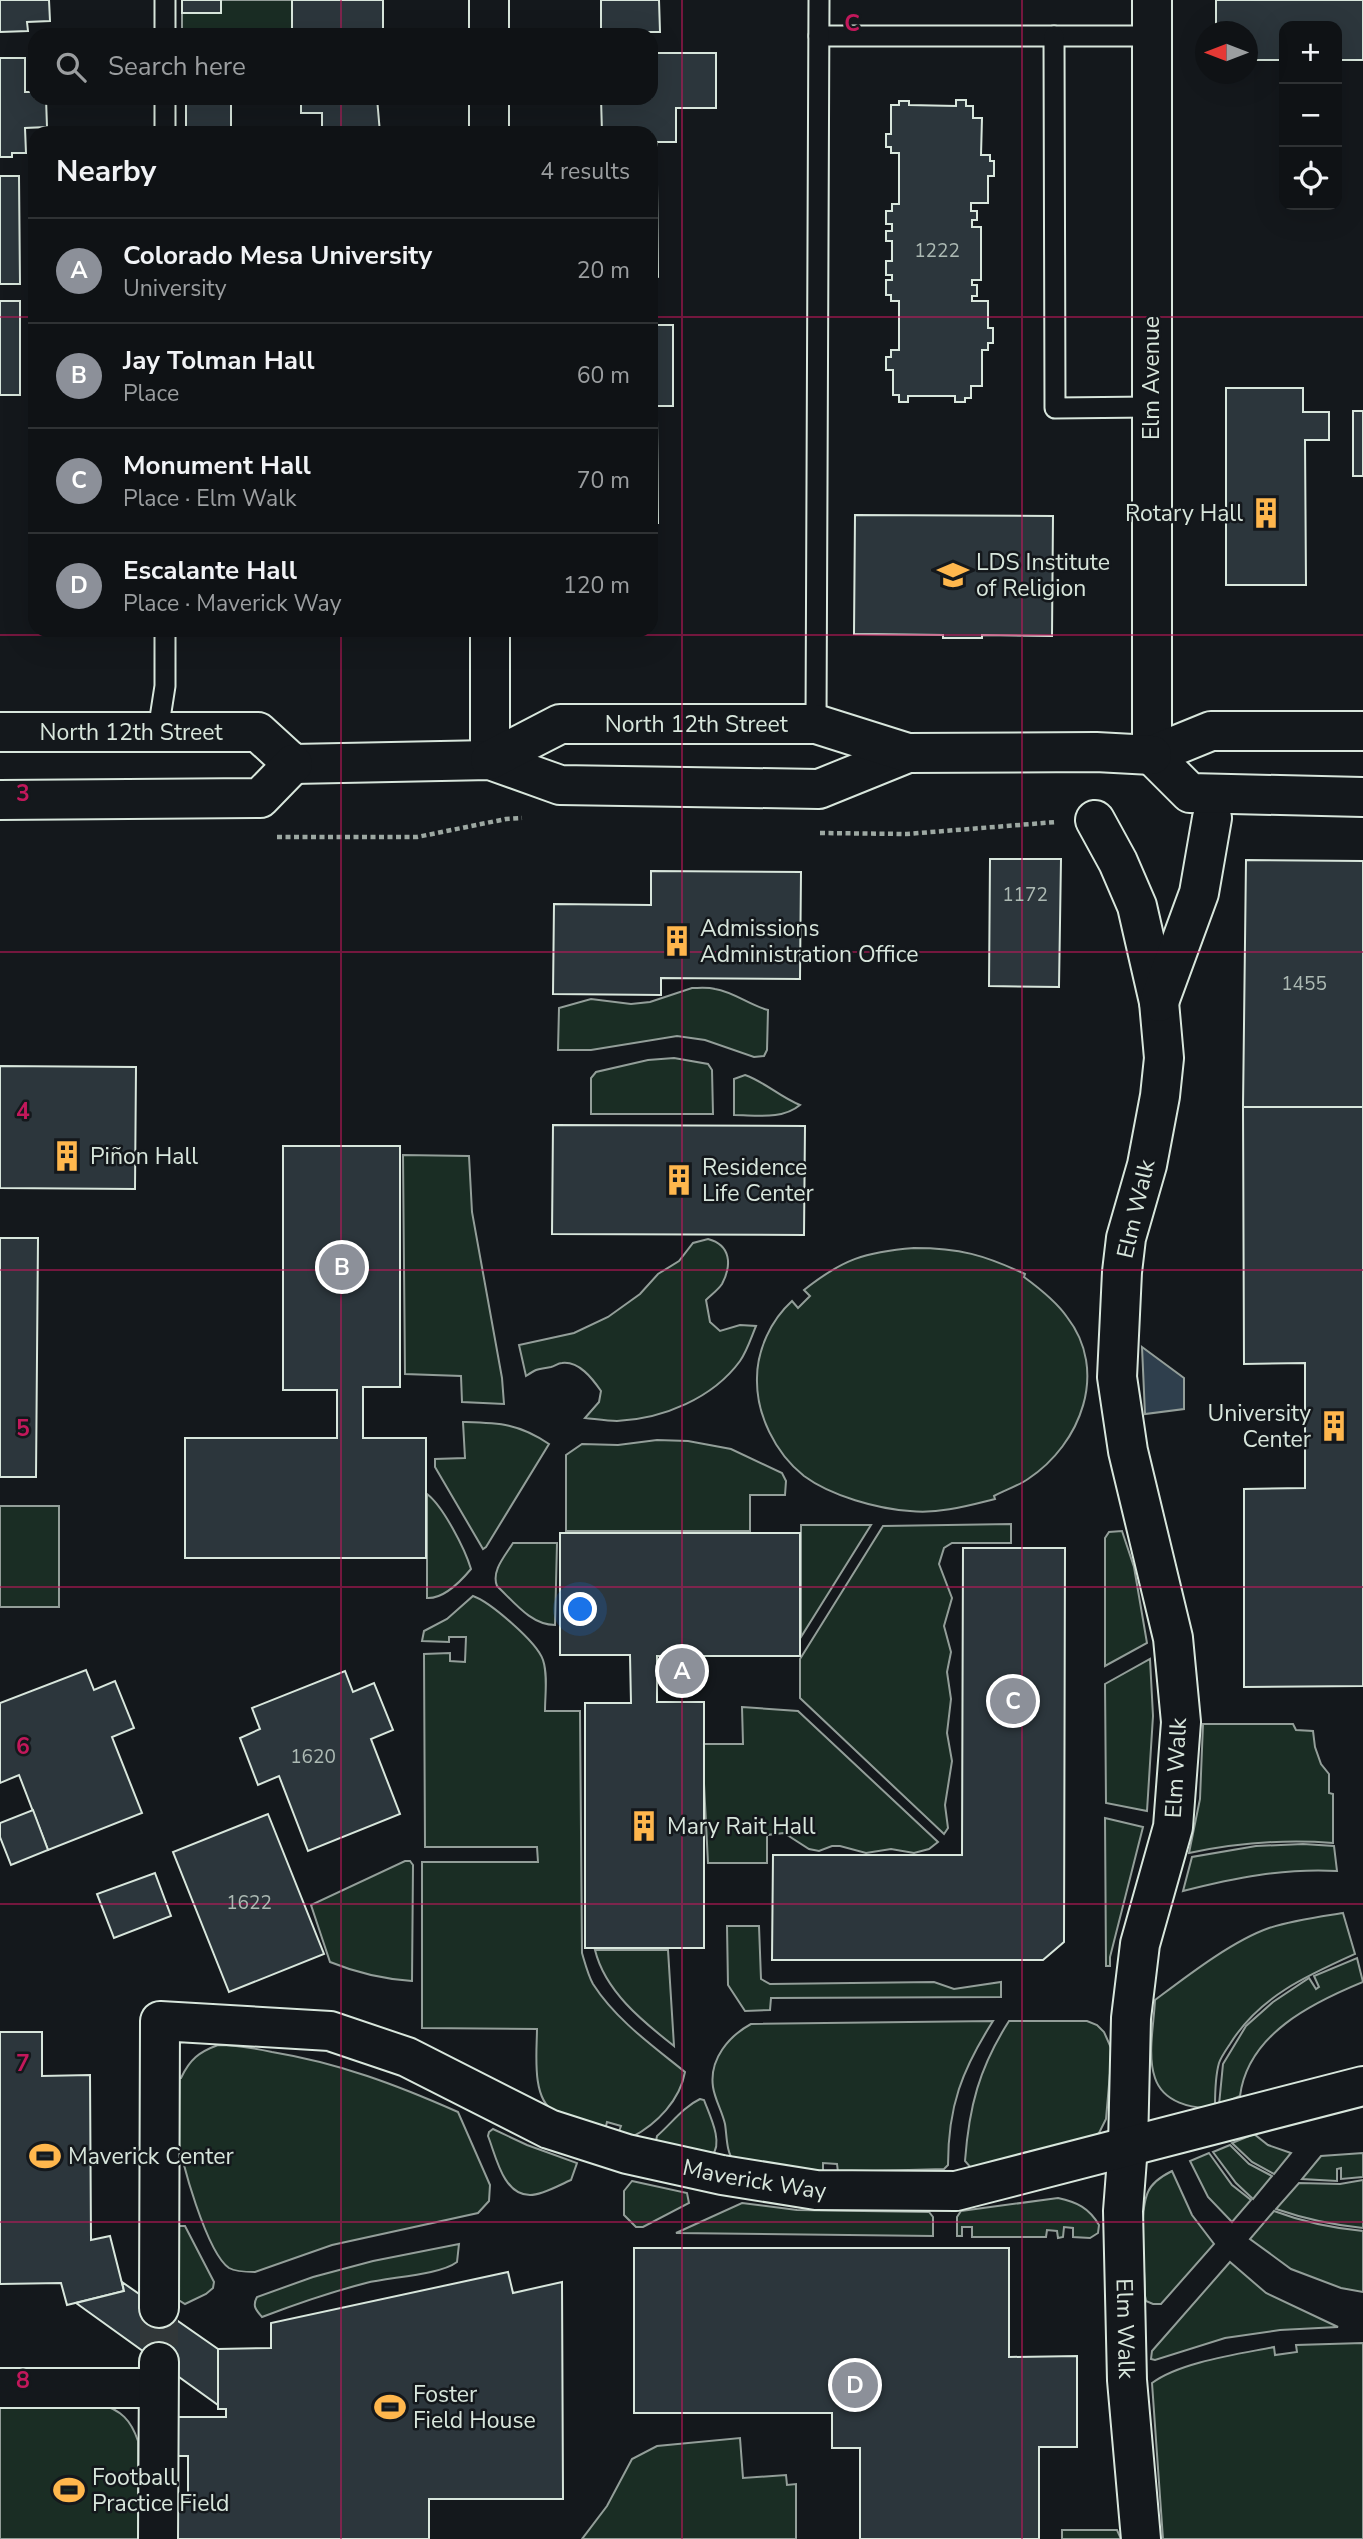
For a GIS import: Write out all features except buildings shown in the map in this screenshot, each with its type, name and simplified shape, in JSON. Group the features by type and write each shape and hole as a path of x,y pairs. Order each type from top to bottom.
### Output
{"street":[{"path":"489,0 489,28"},
{"name":"Elm Avenue","path":"1152,18 1152,755"},
{"path":"489,105 489,126"},
{"path":"490,637 490,760"},
{"name":"North 12th Street","path":"490,760 561,724 816,724 908,753 1096,752 1152,755 1211,731 1363,731"},
{"name":"North 12th Street","path":"0,732 258,732 293,764 490,760 561,785 819,789 908,753"},
{"path":"1152,755 1190,793 1363,797"},
{"path":"0,800 260,798 293,764"},
{"name":"Elm Walk","path":"1159,1002 1199,893 1212,818"},
{"name":"Elm Walk","path":"1095,820 1118,862 1137,906 1159,1002 1164,1058 1147,1165 1126,1238 1117,1377 1128,1451 1173,1638 1181,1722 1173,1827 1140,1944 1131,2018 1128,2146 1123,2211 1127,2381 1141,2539"},
{"name":"Maverick Way","path":"159,2308 160,2021 330,2031 407,2057 549,2129 627,2154 722,2175 816,2190 956,2191 1363,2086"},
{"path":"0,2388 159,2375 158,2539"}],"lane":[{"path":"165,0 165,28"},
{"path":"816,724 819,0"},
{"path":"819,36 1054,36 1152,18"},
{"path":"1054,36 1055,408 1151,407"},
{"path":"165,105 165,126"},
{"path":"158,731 165,686 165,637"}],"path":[{"path":"266,837 417,837 506,818 534,818"},
{"path":"808,833 907,834 1095,820"}],"green space":[{"path":"221,0 292,0 292,28 182,28 182,13 220,13"},
{"path":"692,988 722,991 768,1010 767,1050 764,1056 754,1057 705,1040 677,1036 591,1050 558,1050 559,1008 591,999 631,1004 650,1002"},
{"path":"674,1058 708,1064 712,1070 713,1114 591,1114 591,1078 596,1072 648,1060"},
{"path":"745,1075 800,1105 777,1115 734,1115 734,1079"},
{"path":"403,1155 469,1156 472,1212 502,1378 504,1404 462,1402 461,1376 405,1374"},
{"path":"708,1239 721,1246 728,1263 722,1284 706,1300 710,1322 720,1331 740,1325 756,1326 740,1361 716,1386 669,1411 613,1421 585,1418 599,1402 601,1391 589,1376 574,1365 561,1363 536,1370 526,1376 519,1345 574,1333 608,1317 640,1294 658,1274 679,1261 693,1243"},
{"path":"914,1248 945,1249 971,1254 1025,1274 1024,1277 1053,1300 1080,1338 1086,1360 1087,1383 1075,1427 1047,1464 1024,1481 994,1496 995,1499 953,1509 921,1512 870,1504 827,1490 804,1476 784,1456 769,1432 760,1405 757,1378 763,1346 772,1326 792,1301 798,1308 810,1296 804,1290 831,1271 855,1259"},
{"path":"463,1422 518,1428 549,1444 483,1549 435,1467 435,1459 465,1458"},
{"path":"657,1440 688,1441 731,1449 782,1473 786,1481 785,1495 750,1495 750,1531 566,1531 566,1455 582,1444 618,1445"},
{"path":"427,1494 453,1528 471,1569 457,1584 433,1598 427,1598"},
{"path":"0,1506 59,1506 59,1607 0,1607"},
{"path":"1011,1524 1011,1543 952,1543 944,1548 939,1564 952,1598 944,1626 951,1652 947,1672 951,1699 947,1733 952,1761 945,1805 948,1828 944,1834 800,1698 800,1659 883,1526"},
{"path":"801,1525 871,1525 801,1637"},
{"path":"1122,1531 1134,1567 1147,1643 1105,1666 1105,1538 1109,1532"},
{"path":"513,1543 557,1543 555,1625 531,1617 497,1586 497,1569"},
{"path":"473,1596 512,1624 539,1652 545,1672 545,1711 580,1711 582,1953 593,1984 602,1997 636,2032 685,2072 678,2092 666,2110 632,2137 618,2134 621,2126 607,2122 605,2130 560,2114 547,2105 537,2073 537,2029 422,2028 422,1862 538,1862 537,1847 425,1847 424,1654 450,1653 450,1661 465,1662 466,1637 449,1637 449,1642 422,1641 424,1631 447,1619"},
{"path":"1150,1659 1153,1716 1147,1811 1106,1803 1105,1684"},
{"path":"742,1707 798,1711 938,1842 929,1849 914,1853 891,1849 866,1853 840,1846 819,1851 809,1849 784,1833 767,1835 767,1863 708,1863 702,1744 743,1744"},
{"path":"1203,1724 1293,1724 1296,1730 1313,1731 1321,1764 1329,1774 1329,1793 1333,1794 1333,1843 1261,1843 1189,1853 1200,1799"},
{"path":"1105,1818 1143,1827 1110,1966 1106,1966"},
{"path":"1256,1846 1334,1846 1337,1871 1259,1875 1183,1891 1192,1857"},
{"path":"410,1861 413,1865 412,1981 370,1975 330,1962 311,1905"},
{"path":"1343,1913 1355,1954 1285,1990 1255,2013 1225,2051 1219,2063 1215,2107 1197,2107 1171,2099 1155,2078 1151,2059 1155,2000 1210,1960 1255,1934 1288,1923"},
{"path":"727,1926 759,1926 761,1979 770,1984 934,1982 954,1989 1001,1982 1001,1997 771,1998 770,2010 745,2011 728,1985"},
{"path":"595,1950 668,1950 674,2046 616,1992 600,1965"},
{"path":"1357,1958 1363,1982 1323,2000 1285,2024 1255,2055 1245,2074 1240,2096 1219,2105 1223,2064 1246,2026 1273,2002 1309,1978 1316,1989 1319,1987 1314,1976"},
{"path":"993,2021 973,2056 959,2089 951,2124 948,2165 944,2169 838,2172 837,2164 823,2163 823,2171 734,2161 731,2157 725,2124 714,2092 714,2067 728,2042 751,2024"},
{"path":"1009,2021 1087,2021 1104,2032 1112,2050 1106,2119 1099,2133 1088,2140 1023,2153 1024,2161 971,2168 965,2161 969,2123 977,2088 990,2055"},
{"path":"218,2045 259,2049 344,2069 390,2084 458,2112 490,2185 489,2201 478,2213 332,2245 255,2272 229,2268 212,2244 204,2225 183,2163 177,2132 177,2078 181,2078 196,2057"},
{"path":"700,2099 704,2100 716,2136 717,2143 712,2155 656,2141 657,2136 677,2116"},
{"path":"493,2129 577,2163 571,2180 535,2195 513,2189 502,2173 488,2136"},
{"path":"1254,2134 1268,2145 1291,2153 1274,2174 1252,2162 1232,2143"},
{"path":"1230,2145 1249,2164 1272,2176 1253,2199 1236,2183 1213,2152"},
{"path":"1209,2153 1232,2185 1251,2200 1232,2222 1208,2197 1190,2161"},
{"path":"1363,2153 1363,2177 1341,2179 1341,2168 1337,2169 1337,2181 1302,2179 1321,2156"},
{"path":"1172,2171 1192,2215 1214,2244 1161,2304 1153,2304 1146,2301 1145,2296 1143,2214 1152,2185"},
{"path":"1363,2180 1363,2228 1319,2221 1276,2209 1299,2183 1340,2184"},
{"path":"632,2181 687,2193 689,2203 643,2227 636,2227 624,2215 624,2191"},
{"path":"1058,2198 1087,2210 1099,2225 1098,2233 1090,2238 1073,2237 1073,2228 1064,2227 1063,2237 1058,2238 1057,2231 1047,2230 1046,2237 972,2237 972,2227 962,2227 962,2236 957,2236 957,2217 961,2211"},
{"path":"742,2203 797,2210 929,2212 933,2217 933,2236 676,2233"},
{"path":"1274,2211 1318,2224 1363,2231 1363,2292 1341,2288 1291,2269 1250,2239"},
{"path":"178,2226 185,2226 214,2282 213,2288 206,2294 185,2304 177,2299"},
{"path":"459,2244 457,2262 439,2270 366,2283 262,2317 255,2308 257,2297 313,2277 373,2261"},
{"path":"1230,2262 1266,2293 1338,2327 1280,2330 1225,2338 1151,2359 1152,2351"},
{"path":"1363,2343 1363,2539 1163,2539 1152,2383 1194,2364 1274,2347 1275,2355 1297,2352 1296,2345"},
{"name":"Football Practice Field","path":"100,2404 114,2409 124,2417 138,2441 138,2539 0,2539 0,2407"},
{"path":"740,2438 743,2478 786,2475 787,2485 796,2484 796,2539 582,2539 607,2506 632,2459 657,2446"},
{"path":"1062,2530 1117,2530 1121,2539 1062,2539"}],"water":[{"path":"1142,1347 1184,1378 1184,1409 1145,1414"}],"tunnel":[{"path":"159,2308 159,2362"}],"place":[{"name":"Rotary Hall","path":"1266,513"},
{"name":"LDS Institute of Religion","path":"953,575"},
{"name":"Admissions Administration Office","path":"677,941"},
{"name":"Piñon Hall","path":"67,1156"},
{"name":"Residence Life Center","path":"679,1180"},
{"name":"Jay Tolman Hall","path":"342,1267"},
{"name":"University Center","path":"1334,1426"},
{"name":"Colorado Mesa University","path":"682,1671"},
{"name":"Monument Hall","path":"1013,1701"},
{"name":"Mary Rait Hall","path":"644,1826"},
{"name":"Maverick Center","path":"45,2156"},
{"name":"Escalante Hall","path":"855,2385"},
{"name":"Foster Field House","path":"390,2407"},
{"name":"Football Practice Field","path":"69,2490"}]}
